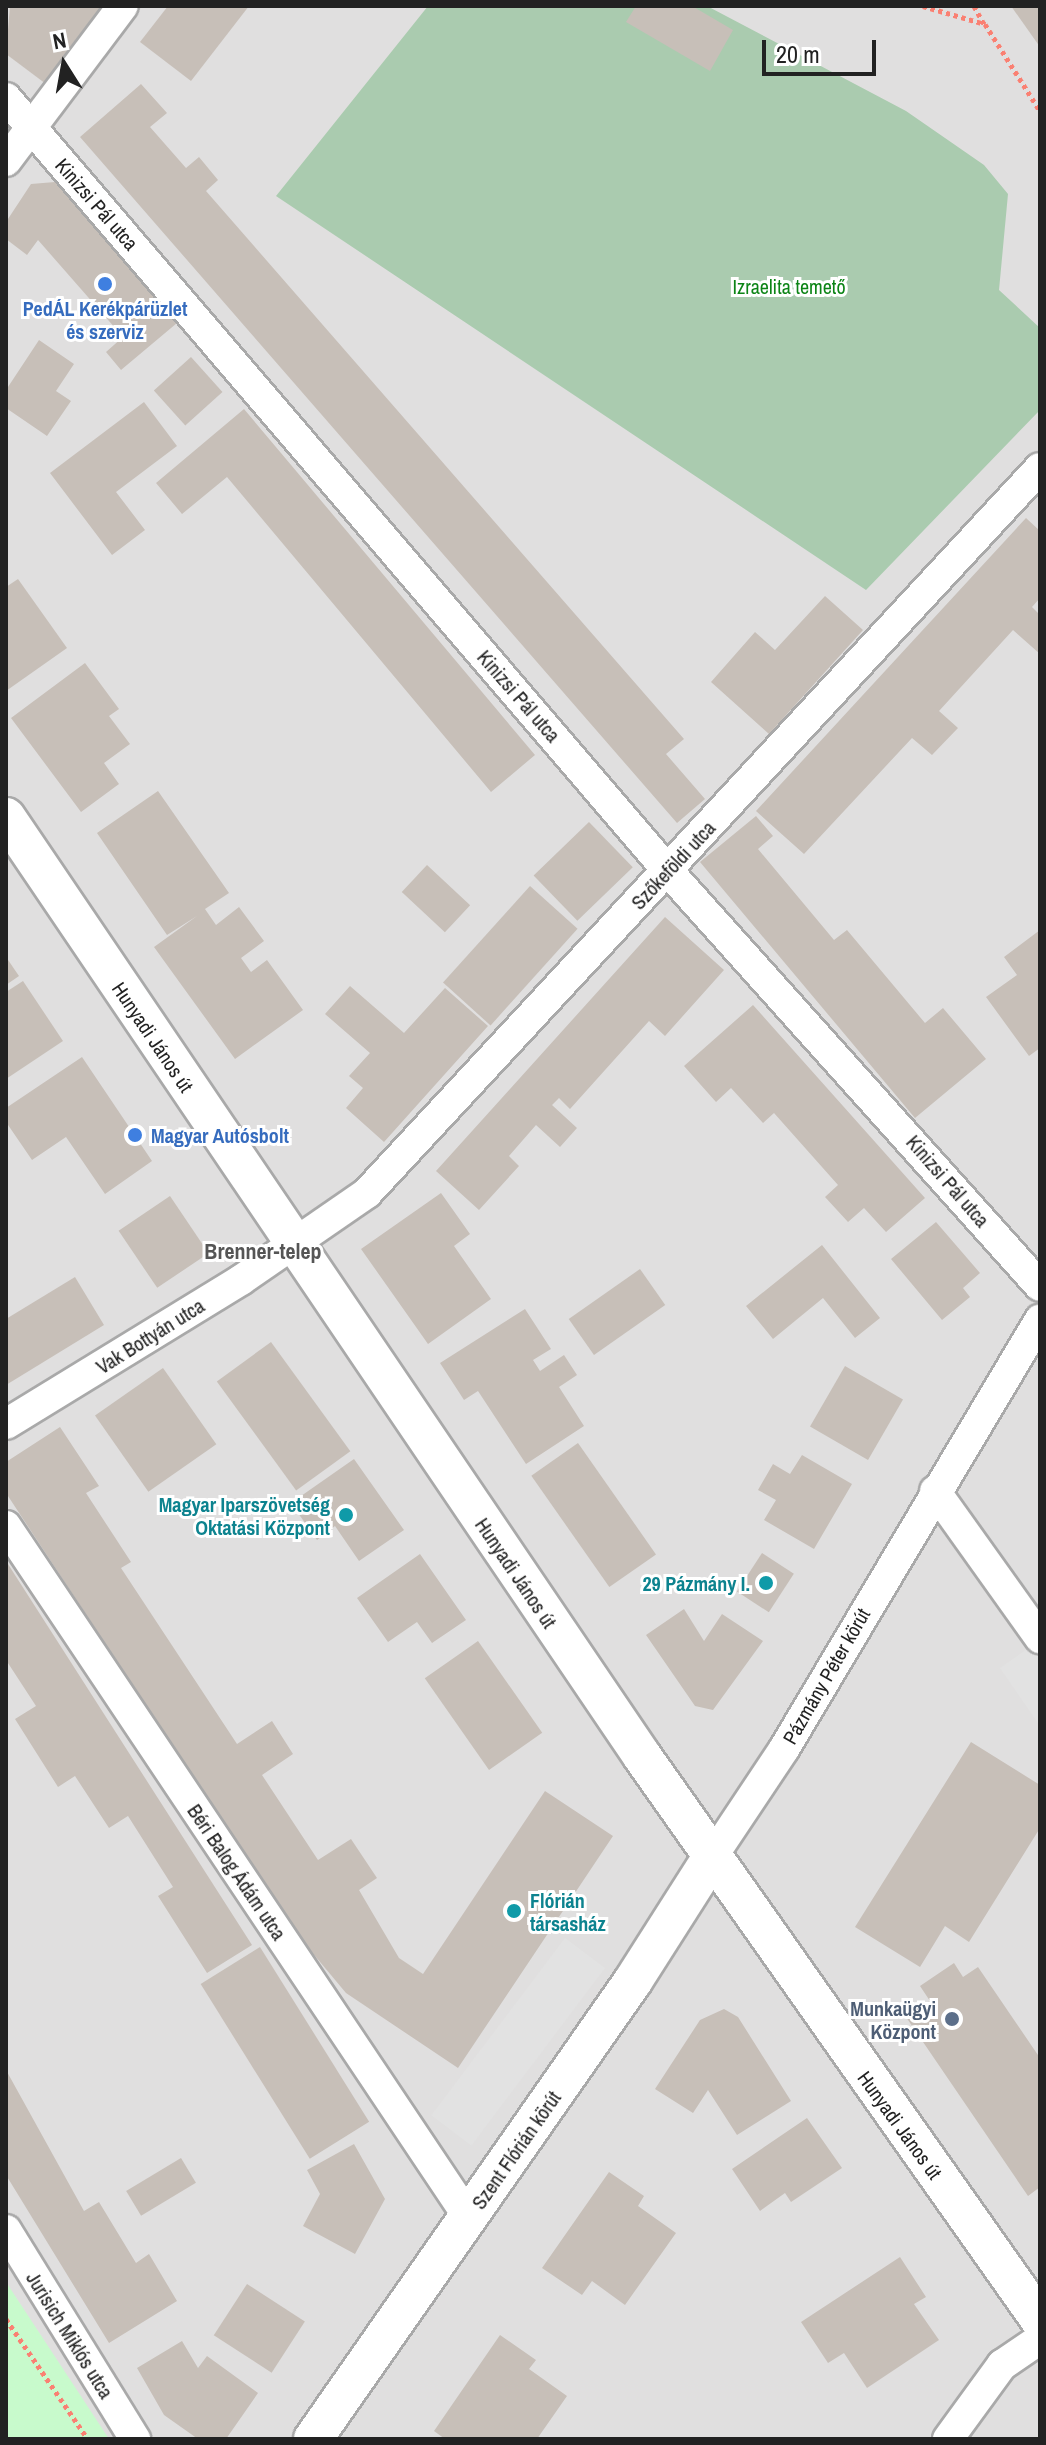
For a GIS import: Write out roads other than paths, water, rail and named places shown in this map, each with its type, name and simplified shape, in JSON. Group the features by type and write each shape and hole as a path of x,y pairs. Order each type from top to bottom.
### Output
{"street":[{"path":"6,161 123,6"},
{"name":"Kinizsi Pál utca","path":"6,98 668,871 1040,1286"},
{"name":"Szőkeföldi utca","path":"293,1247 367,1193 1040,468"},
{"name":"Hunyadi János út","path":"6,817 293,1247 712,1857 1040,2320"},
{"name":"Vak Bottyán utca","path":"6,1424 293,1247"},
{"name":"Pázmány Péter körút","path":"712,1857 784,1749 935,1491 1040,1320"},
{"path":"935,1491 1040,1638"},
{"name":"Béri Balog Ádám utca","path":"6,1526 469,2218"},
{"name":"Szent Flórián körút","path":"313,2439 469,2218 712,1857"},
{"name":"Jurisich Miklós utca","path":"6,2230 135,2439"},
{"path":"948,2439 1002,2365 1040,2339"}],"place":[{"name":"PedÁL Kerékpárüzlet és szerviz","path":"105,284"},
{"name":"Magyar Autósbolt","path":"135,1135"},
{"name":"Magyar Iparszövetség Oktatási Központ","path":"346,1515"},
{"name":"29 Pázmány I.","path":"766,1583"},
{"name":"Flórián társasház","path":"514,1911"},
{"name":"Munkaügyi Központ","path":"952,2019"}],"district":[{"name":"Brenner-telep","path":"263,1252"}],"park label":[{"name":"Izraelita temető","path":"789,286"}]}
